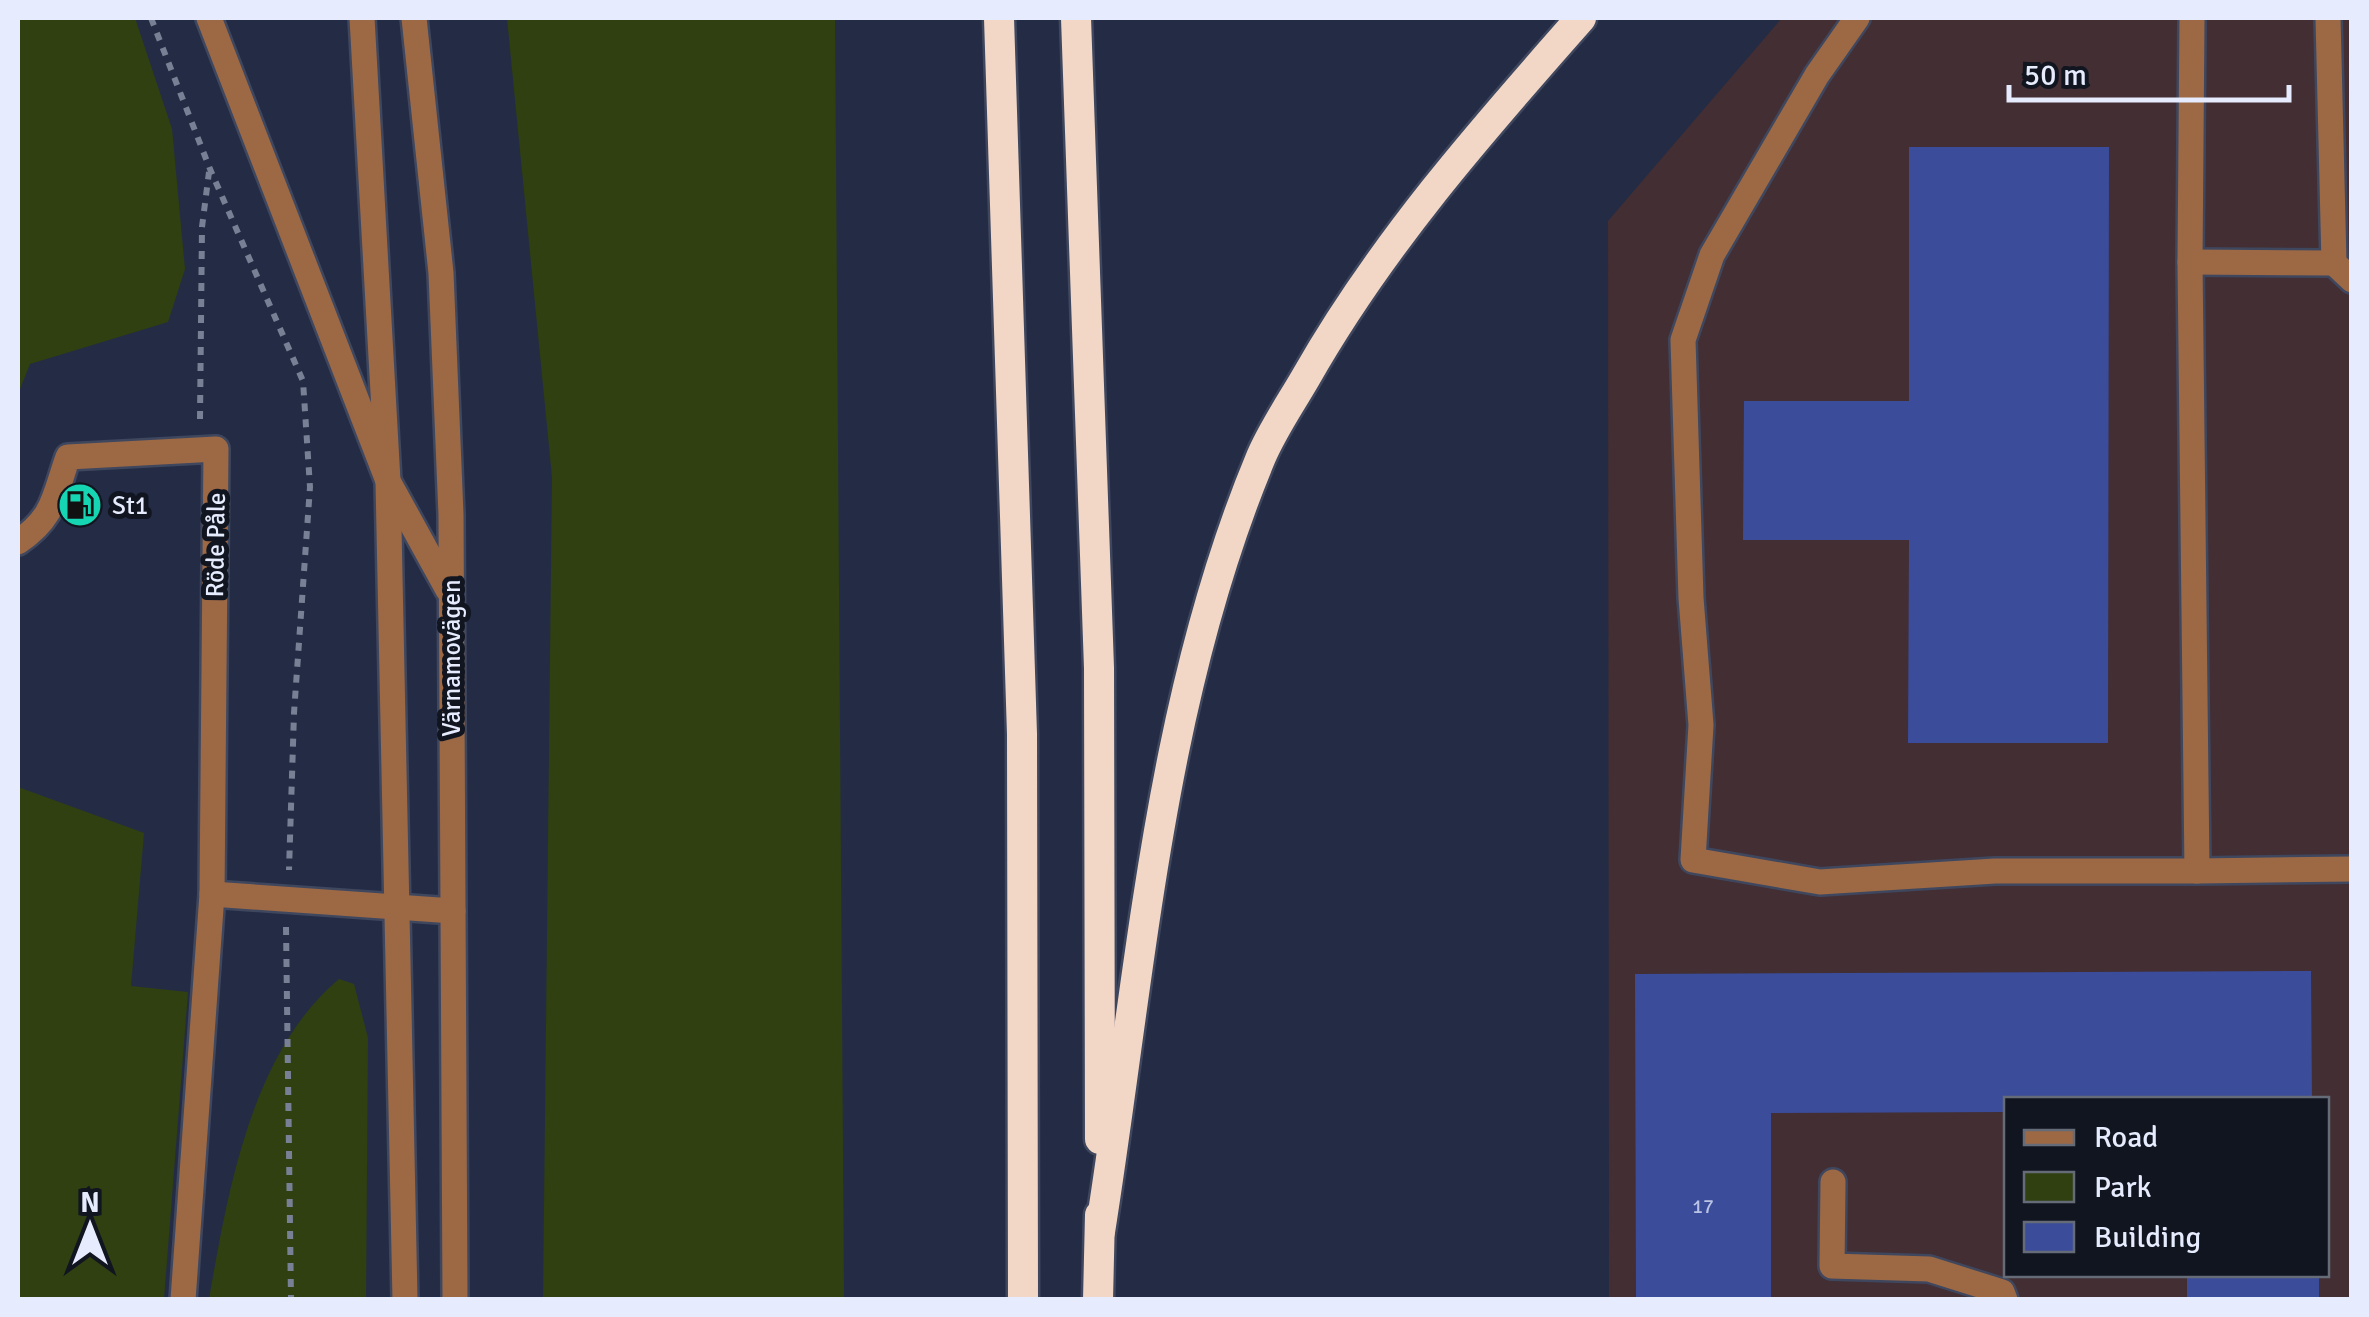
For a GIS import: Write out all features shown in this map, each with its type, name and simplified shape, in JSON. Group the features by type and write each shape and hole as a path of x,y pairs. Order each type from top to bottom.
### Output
{"highway":[{"path":"999,18 1022,734 1023,1300"},
{"path":"1076,18 1099,668 1098,1300"},
{"path":"1100,1232 1159,837 1180,730 1211,596 1262,454 1336,325 1397,237 1581,18"}],"street":[{"path":"209,18 388,481 450,595"},
{"path":"362,18 388,481 400,905 405,1300"},
{"name":"Värnamovägen","path":"414,18 442,273 450,595 455,1300"},
{"path":"1857,18 1817,75 1712,255 1684,340 1691,598 1701,725 1693,860 1820,882 1995,870 2352,869"},
{"path":"2192,18 2190,262 2197,871"},
{"path":"2190,262 2343,272 2328,18"},
{"name":"Röde Påle","path":"183,1300 212,894 216,448 196,450"},
{"path":"18,542 39,528 54,504 68,457 196,450"},
{"path":"212,894 453,911"},
{"path":"1833,1182 1832,1266 1929,1269 2002,1292 2005,1300"}],"path":[{"path":"151,18 210,169 303,381 310,486 294,713 284,984 291,1300"},
{"path":"196,450 203,384 202,228 210,169"}],"shaded area":[{"path":"1782,18 2351,18 2351,1299 1609,1299 1608,221"}],"green space":[{"path":"18,18 135,18 172,129 185,269 168,322 30,364 18,394"},
{"path":"507,18 835,18 844,1299 543,1299 552,477"},
{"path":"18,787 144,833 131,986 188,992 164,1299 18,1299"},
{"path":"339,979 354,984 368,1038 366,1299 209,1299 235,1170 264,1084 284,1045 309,1010"}],"building":[{"path":"1909,147 2109,147 2108,743 1908,743 1909,540 1743,540 1744,401 1909,401"},
{"path":"2311,971 2312,1097 2004,1097 2004,1112 1771,1113 1771,1300 1636,1300 1635,974"},
{"path":"2187,1277 2319,1277 2319,1300 2187,1300"}],"place":[{"name":"St1","path":"80,505"}]}
